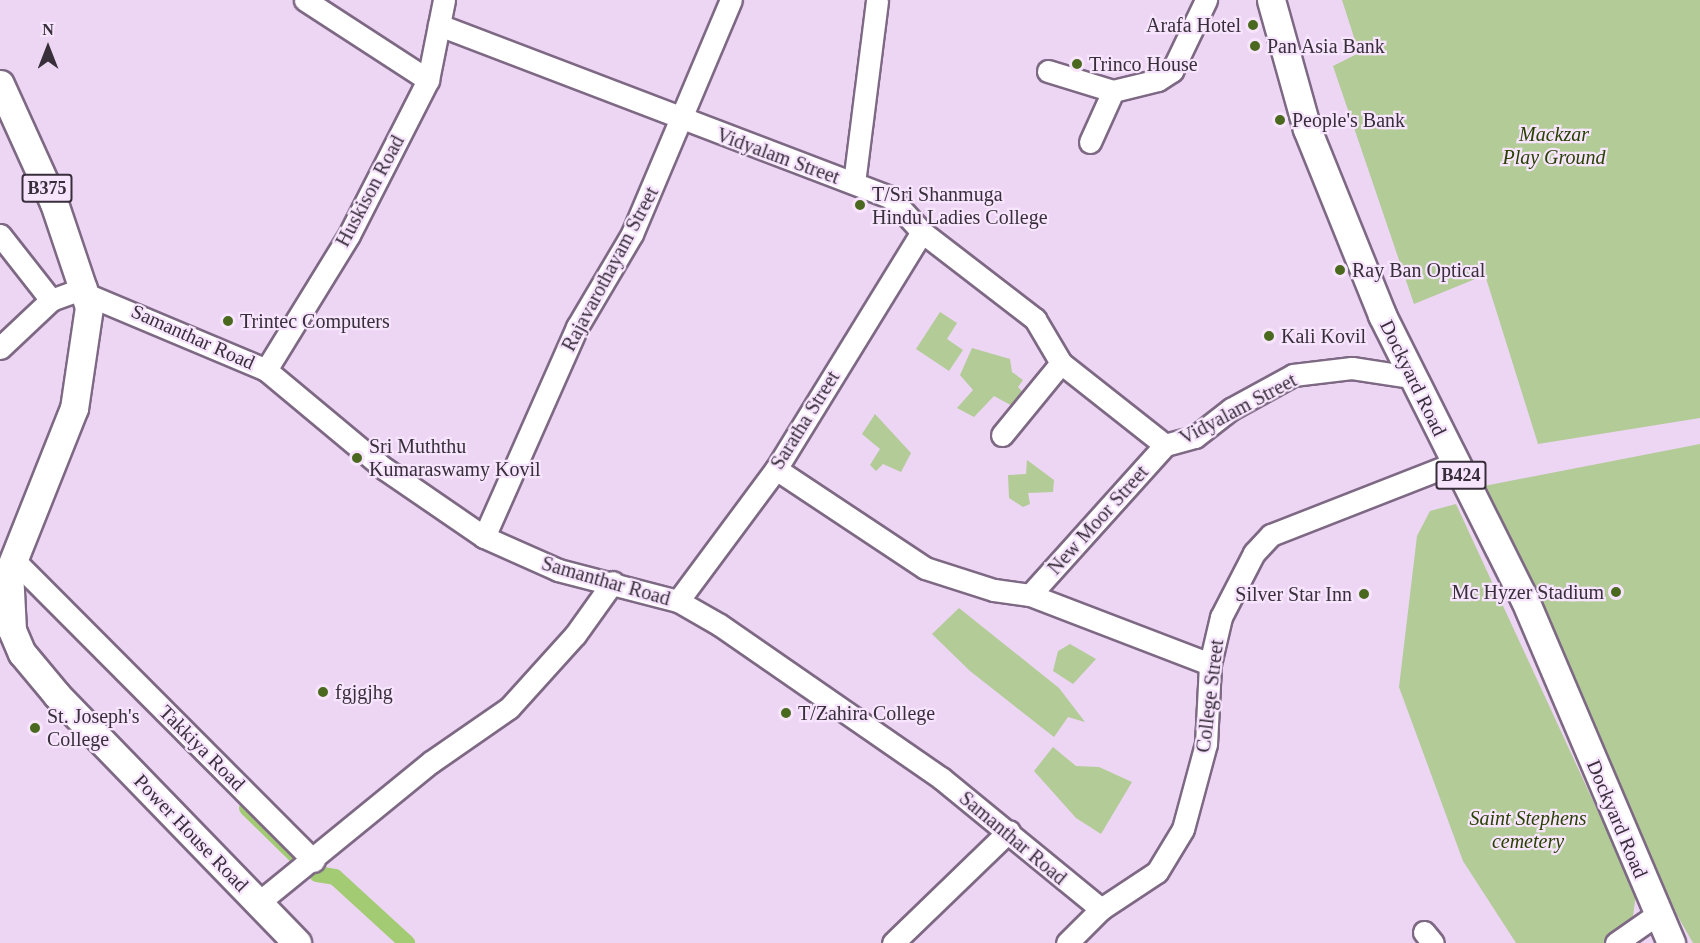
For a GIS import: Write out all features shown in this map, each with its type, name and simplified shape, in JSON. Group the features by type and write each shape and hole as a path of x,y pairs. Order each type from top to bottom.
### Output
{"main road":[{"name":"Dockyard Road","path":"1271,0 1307,129 1411,377 1533,620 1671,943"},
{"name":"B375","path":"0,84 87,291"},
{"name":"Power House Road","path":"87,291 85,354 74,408 12,559 8,607 22,652 297,943"}],"street":[{"path":"305,0 428,80"},
{"name":"Huskison Road","path":"266,370 349,236 428,80 444,0"},
{"name":"Rajavarothayam Street","path":"484,537 577,327 632,234 683,122 731,0"},
{"path":"854,183 878,0"},
{"path":"1048,71 1113,91 1137,88 1172,71 1206,0"},
{"name":"Vidyalam Street","path":"439,25 683,122 891,198 922,232 1035,319 1060,363 1165,445 1195,437 1231,409 1293,375 1352,368 1411,377"},
{"path":"1090,142 1113,91"},
{"name":"Saratha Street","path":"678,601 776,469 922,232"},
{"path":"0,235 51,300"},
{"path":"0,348 51,300 87,291"},
{"name":"Samanthar Road","path":"87,291 266,370 385,469 484,537 558,570 613,582 678,601 849,714 1010,831 1101,909"},
{"path":"1002,435 1060,363"},
{"name":"New Moor Street","path":"1030,595 1165,445"},
{"name":"College Street","path":"1067,943 1101,909 1157,872 1183,829 1206,744 1210,664 1237,578 1271,535 1455,463"},
{"path":"776,469 925,568 994,590 1030,595 1210,664"},
{"name":"Takkiya Road","path":"12,559 314,861"},
{"path":"258,903 314,861 431,762 509,708 575,635 613,582"},
{"path":"905,940 1010,831"},
{"path":"1616,943 1659,913"}],"green space":[{"name":"Mackzar Play Ground","path":"1342,0 1700,0 1700,418 1538,444 1485,275 1414,304 1333,66 1359,53"},
{"path":"940,312 957,323 947,339 963,350 949,371 916,349"},
{"path":"972,348 1010,359 1012,372 1023,380 1018,387 1028,398 1016,408 994,396 974,417 957,408 973,390 960,375"},
{"path":"875,414 911,453 901,472 883,464 876,471 870,465 880,449 862,434"},
{"name":"Mc Hyzer Stadium","path":"1700,444 1700,943 1693,943 1677,915 1484,486"},
{"path":"1027,460 1054,480 1053,492 1028,493 1030,504 1023,507 1009,498 1008,475 1026,474"},
{"name":"Saint Stephens cemetery","path":"1456,504 1636,894 1633,916 1604,943 1516,943 1463,861 1399,687 1417,536 1430,511"},
{"path":"959,608 1059,688 1085,722 1068,717 1054,737 970,671 932,634"},
{"path":"1070,644 1096,659 1073,684 1053,671 1058,651"},
{"path":"1053,747 1076,766 1099,767 1132,782 1101,834 1076,818 1034,771"}],"waterway":[{"path":"247,808 295,855"},
{"path":"317,874 335,877 407,943"}],"place":[{"name":"Arafa Hotel","path":"1253,25"},
{"name":"Pan Asia Bank","path":"1255,46"},
{"name":"Trinco House","path":"1077,64"},
{"name":"People's Bank","path":"1280,120"},
{"name":"T/Sri Shanmuga Hindu Ladies College","path":"860,205"},
{"name":"Ray Ban Optical","path":"1340,270"},
{"name":"Trintec Computers","path":"228,321"},
{"name":"Kali Kovil","path":"1269,336"},
{"name":"Sri Muththu Kumaraswamy Kovil","path":"357,458"},
{"name":"Mc Hyzer Stadium","path":"1616,592"},
{"name":"Silver Star Inn","path":"1364,594"},
{"name":"fgjgjhg","path":"323,692"},
{"name":"T/Zahira College","path":"786,713"},
{"name":"St. Joseph's College","path":"35,728"}]}
